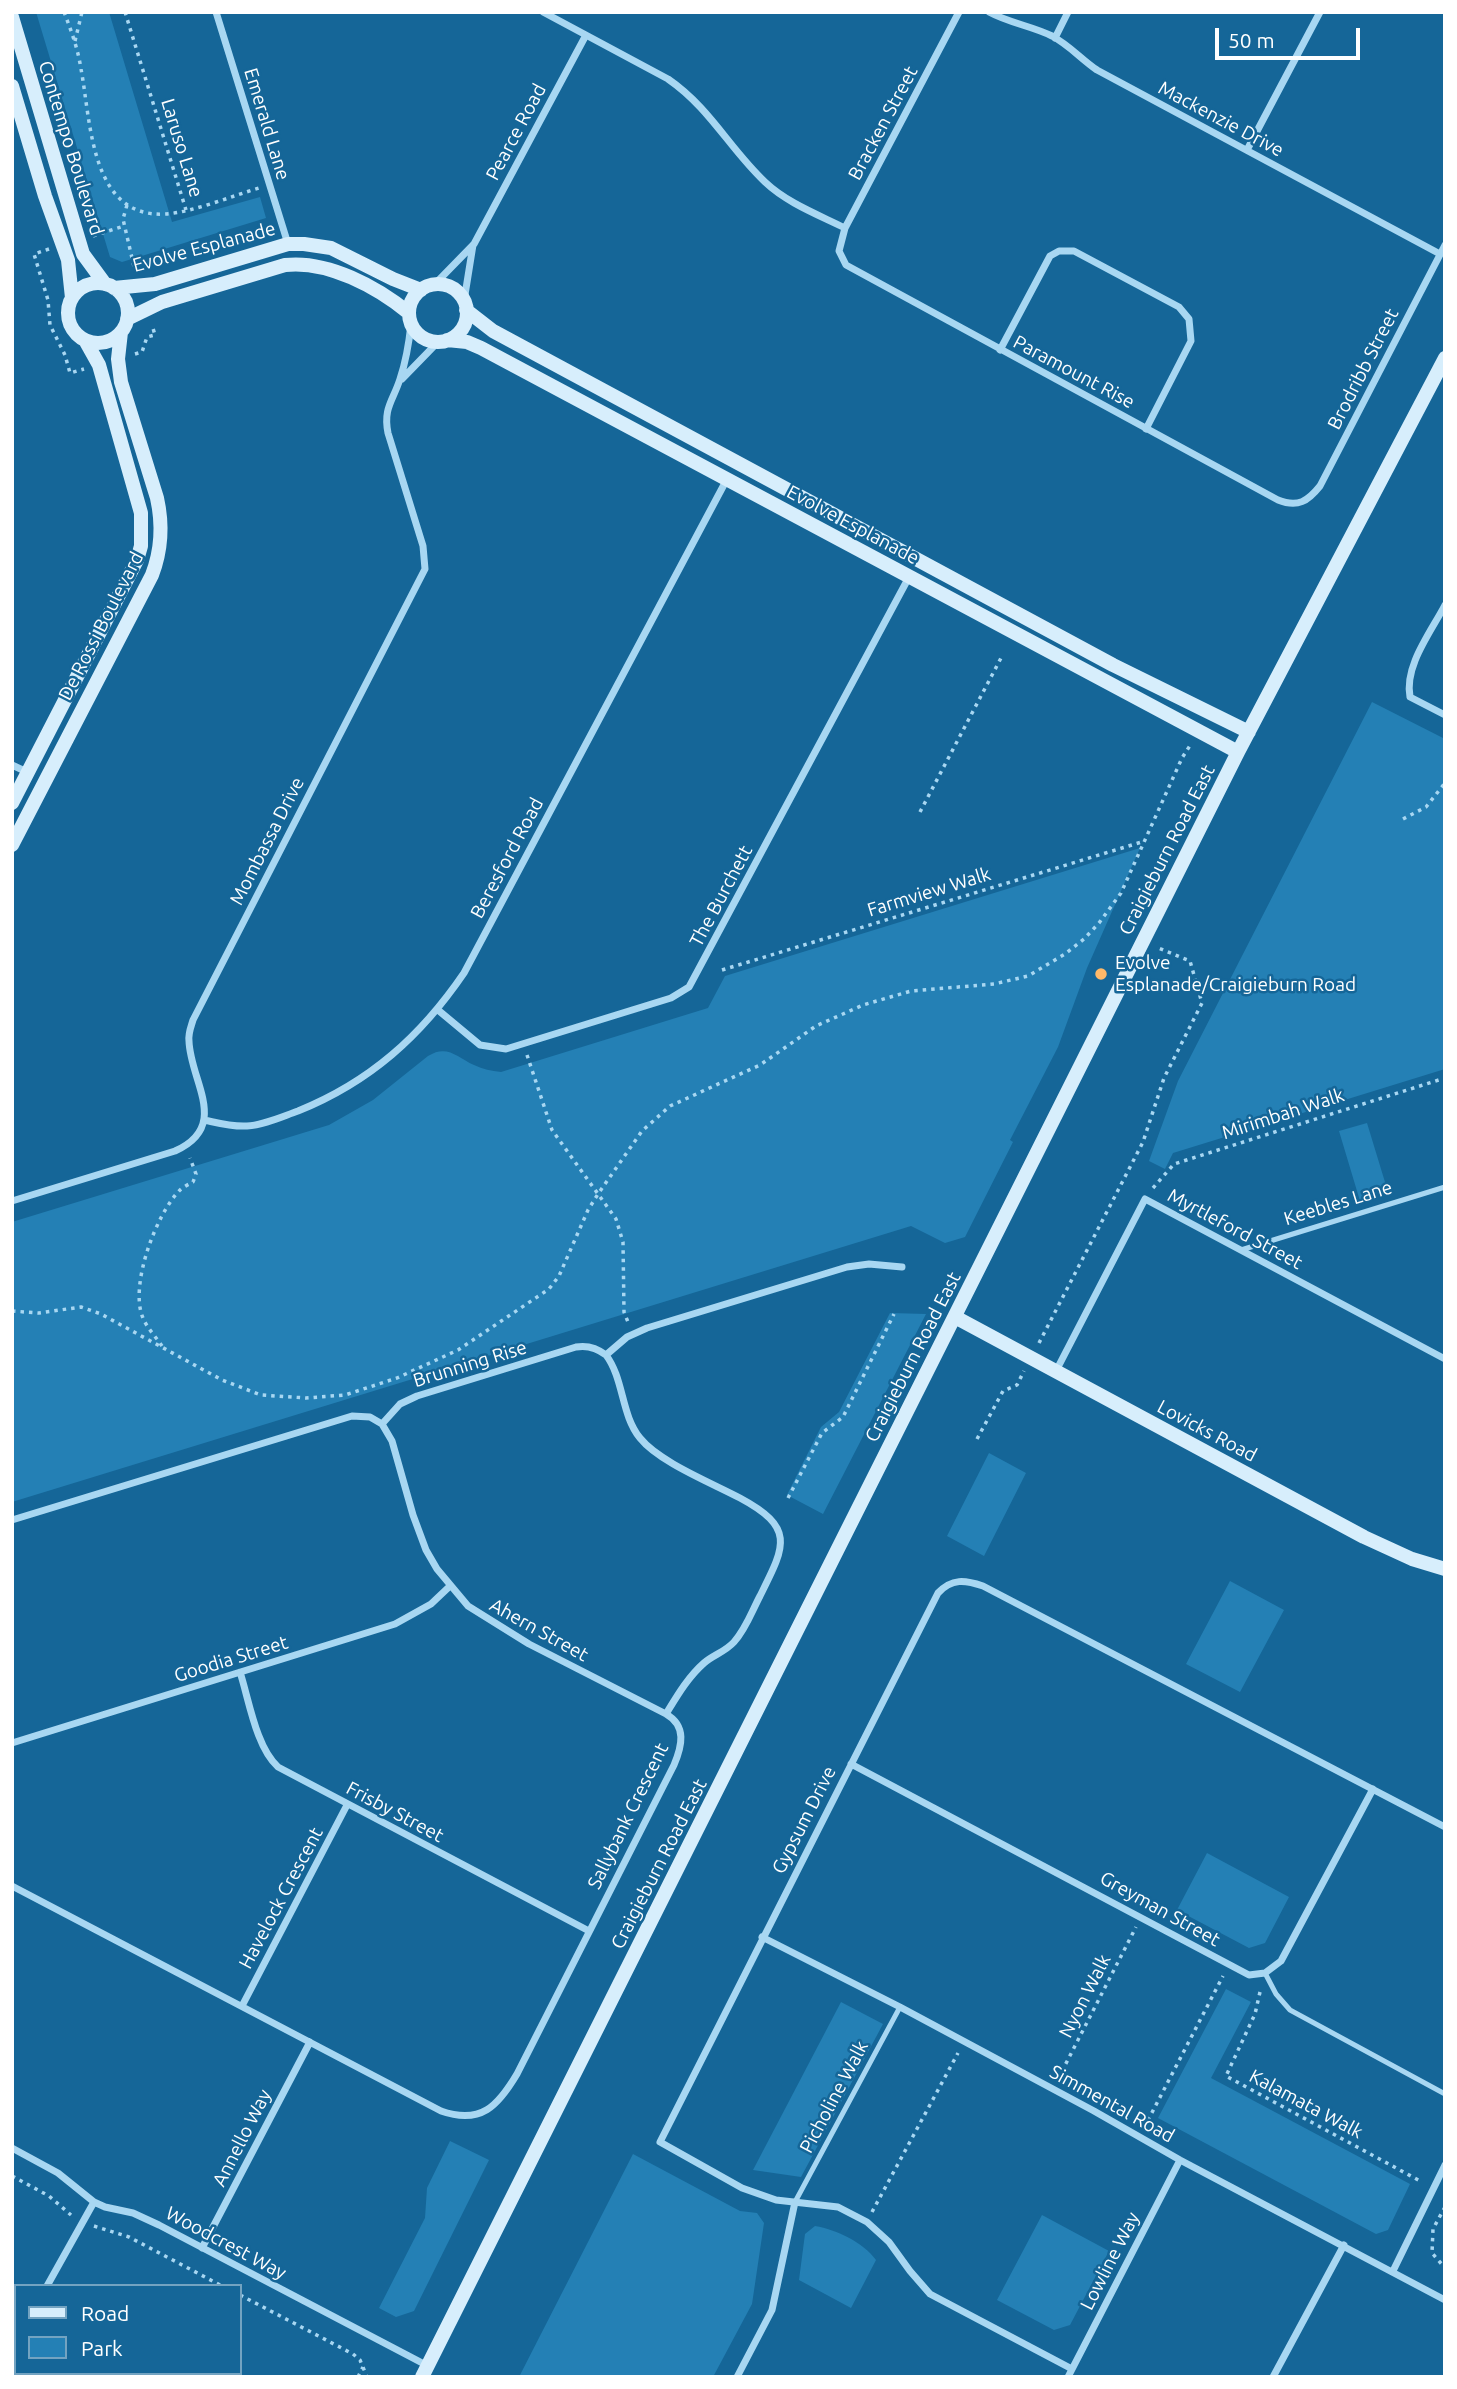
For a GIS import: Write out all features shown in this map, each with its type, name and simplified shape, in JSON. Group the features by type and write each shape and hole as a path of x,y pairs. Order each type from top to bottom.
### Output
{"street":[{"name":"Emerald Lane","path":"216,12 288,244"},
{"path":"543,12 668,79 685,91 700,104 766,183 797,204 845,229"},
{"name":"Bracken Street","path":"839,251 845,229 959,12"},
{"name":"Mackenzie Drive","path":"989,12 1055,38 1068,45 1097,70 1440,254"},
{"path":"1055,38 1068,12"},
{"path":"1247,150 1320,12"},
{"name":"Contempo Boulevard","path":"12,17 83,254 109,286"},
{"name":"Pearce Road","path":"427,287 474,244 586,35"},
{"name":"Contempo Boulevard","path":"12,86 45,196 68,260 72,298"},
{"name":"Evolve Esplanade","path":"109,286 155,284 288,244 304,244 331,248 393,279 427,287"},
{"name":"Pearce Road","path":"465,306 474,244"},
{"name":"Brodribb Street","path":"1303,503 1320,486 1445,245"},
{"path":"1000,350 1049,256 1059,250 1074,251 1179,307 1189,319 1191,341 1146,429"},
{"name":"Paramount Rise","path":"839,251 846,265 1000,350 1278,500 1289,505 1303,503"},
{"name":"Evolve Esplanade","path":"124,325 162,302 285,265 300,263 336,271 394,301 410,319"},
{"path":"90,284 109,286 125,302 124,325 113,338 104,342 85,340 69,322 72,298 90,284"},
{"path":"427,287 452,288 465,306 462,329 442,341 422,337 410,319 410,304 427,287"},
{"name":"Evolve Esplanade","path":"465,306 493,331 1114,665 1249,732"},
{"name":"Mombassa Drive","path":"204,1120 205,1105 189,1049 188,1037 193,1020 425,569 423,546 386,423 387,409 400,382 408,353 410,319"},
{"name":"De Rossi Boulevard","path":"12,845 152,575 159,552 161,516 157,498 121,382 118,359 124,325"},
{"name":"De Rossi Boulevard","path":"12,803 137,561 141,546 143,528 137,497 99,365 85,340"},
{"name":"Evolve Esplanade","path":"442,341 467,342 481,348 1238,752"},
{"name":"Mombassa Drive","path":"400,382 442,341"},
{"name":"Craigieburn Road East","path":"425,2371 1238,752 1445,358"},
{"path":"727,479 736,463"},
{"name":"Beresford Road","path":"204,1120 249,1126 262,1124 309,1106 338,1092 383,1061 438,1010 469,964 727,479"},
{"path":"909,577 918,559"},
{"name":"The Burchett","path":"438,1010 480,1045 497,1049 523,1044 671,998 689,987 909,577"},
{"path":"1445,605 1412,667 1407,685 1410,697 1445,715"},
{"path":"12,765 28,773"},
{"path":"12,1201 175,1150 198,1133 204,1120"},
{"name":"Myrtleford Street","path":"1056,1371 1144,1199 1445,1359"},
{"path":"606,1355 632,1334 647,1328 847,1267 869,1264 902,1267"},
{"name":"Lovicks Road","path":"955,1317 1364,1537 1412,1559 1445,1569"},
{"name":"Brunning Rise","path":"382,1424 400,1404 417,1396 583,1346 595,1348 606,1355"},
{"name":"Sallybank Crescent","path":"242,2006 441,2112 458,2116 478,2114 490,2108 517,2074 680,1750 680,1729 666,1714 701,1665 727,1649 742,1632 777,1562 781,1544 775,1523 760,1508 662,1457 639,1437 632,1425 616,1373 606,1355"},
{"path":"12,1520 352,1416 370,1417 382,1424"},
{"name":"Ahern Street","path":"382,1424 392,1441 426,1550 450,1586 468,1606 500,1628 666,1714"},
{"name":"Gypsum Drive","path":"1070,2373 930,2294 890,2242 867,2222 838,2207 776,2200 742,2188 660,2142 938,1593 954,1581 968,1581 983,1586 1445,1827"},
{"name":"Goodia Street","path":"12,1743 395,1624 431,1604 450,1586"},
{"name":"Frisby Street","path":"240,1672 268,1758 289,1774 589,1931"},
{"name":"Greyman Street","path":"851,1764 1142,1916 1229,1965 1249,1975 1265,1973"},
{"path":"1265,1973 1281,1961 1373,1789"},
{"name":"Havelock Crescent","path":"242,2006 347,1805"},
{"path":"12,1886 242,2006"},
{"name":"Simmental Road","path":"762,1937 900,2007 1180,2160 1445,2300"},
{"name":"Annello Way","path":"202,2248 310,2042"},
{"name":"Woodcrest Way","path":"12,2148 58,2173 94,2202 133,2213 202,2248 425,2371"},
{"name":"Lowline Way","path":"1070,2373 1180,2160"},
{"path":"1393,2271 1445,2165"},
{"path":"48,2284 94,2202"},
{"path":"737,2377 772,2311 795,2202"},
{"path":"1273,2377 1343,2245"}],"lane":[{"name":"Keebles Lane","path":"1241,1250 1445,1187"},
{"path":"1265,1973 1276,1994 1290,2010 1445,2094"},
{"name":"Picholine Walk","path":"795,2202 900,2007"}],"path":[{"path":"64,12 82,72 93,141 102,171 114,193 127,205 145,212 165,214 186,210"},
{"path":"75,42 82,12"},
{"name":"Laruso Lane","path":"125,12 186,210 270,185"},
{"path":"920,812 1001,658"},
{"path":"12,1311 39,1313 81,1307 101,1314 222,1380 261,1395 306,1398 345,1395 397,1378 458,1350 549,1289 559,1276 587,1210 642,1131 670,1106 760,1065 816,1026 863,1005 911,991 994,984 1019,979 1065,954 1100,923 1121,893 1182,758 1199,731"},
{"path":"1403,819 1426,807 1445,783"},
{"name":"Farmview Walk","path":"722,970 1145,841"},
{"path":"977,1439 1003,1391 1017,1385 1143,1142 1164,1078 1202,1003 1190,961 1143,942"},
{"path":"523,1044 552,1130 616,1219 623,1242 624,1312 632,1334"},
{"name":"Mirimbah Walk","path":"1144,1199 1174,1164 1445,1078"},
{"path":"163,1348 142,1317 140,1292 148,1246 162,1217 180,1190 194,1182 196,1174 185,1145"},
{"path":"788,1498 822,1433 843,1418 894,1314"},
{"name":"Nyon Walk","path":"1053,2089 1142,1916"},
{"path":"1140,2136 1229,1965"},
{"name":"Kalamata Walk","path":"1255,2014 1226,2076 1434,2188"},
{"path":"867,2222 964,2042"},
{"path":"12,2176 49,2196 61,2208 83,2222 129,2237 218,2284"},
{"path":"1445,2207 1433,2229 1432,2253 1445,2268"},
{"path":"242,2296 353,2354 360,2360 367,2377"},
{"path":"358,2377 363,2367"}],"green space":[{"path":"36,12 109,12 172,222 260,197 266,218 122,262 110,257"},
{"path":"1372,702 1445,739 1445,1069 1173,1153 1165,1169 1149,1161 1178,1081"},
{"path":"1140,848 1087,968 1058,1047 1010,1140 1013,1142 965,1237 945,1243 911,1226 12,1502 12,1222 329,1125 373,1100 428,1056 441,1051 452,1053 487,1070 501,1072 708,1008 725,976"},
{"path":"1367,1123 1388,1192 1360,1201 1339,1131"},
{"path":"890,1313 926,1314 823,1514 787,1495 821,1427 839,1412"},
{"path":"989,1453 1026,1473 984,1556 947,1536"},
{"path":"1230,1581 1284,1610 1240,1692 1186,1664"},
{"path":"1207,1853 1289,1897 1265,1943 1249,1948 1177,1910"},
{"path":"1226,1989 1251,2002 1211,2078 1410,2184 1388,2230 1376,2234 1158,2118"},
{"path":"841,2002 883,2024 801,2177 753,2170"},
{"path":"450,2141 489,2160 414,2311 396,2317 379,2308 425,2218 427,2188"},
{"path":"633,2154 740,2211 757,2213 764,2223 752,2304 713,2377 519,2377"},
{"path":"1042,2215 1109,2251 1070,2325 1054,2330 997,2300"},
{"path":"815,2226 849,2238 876,2260 851,2308 799,2280 805,2234"}],"place":[{"name":"Evolve Esplanade/Craigieburn Road","path":"1101,974"}]}
